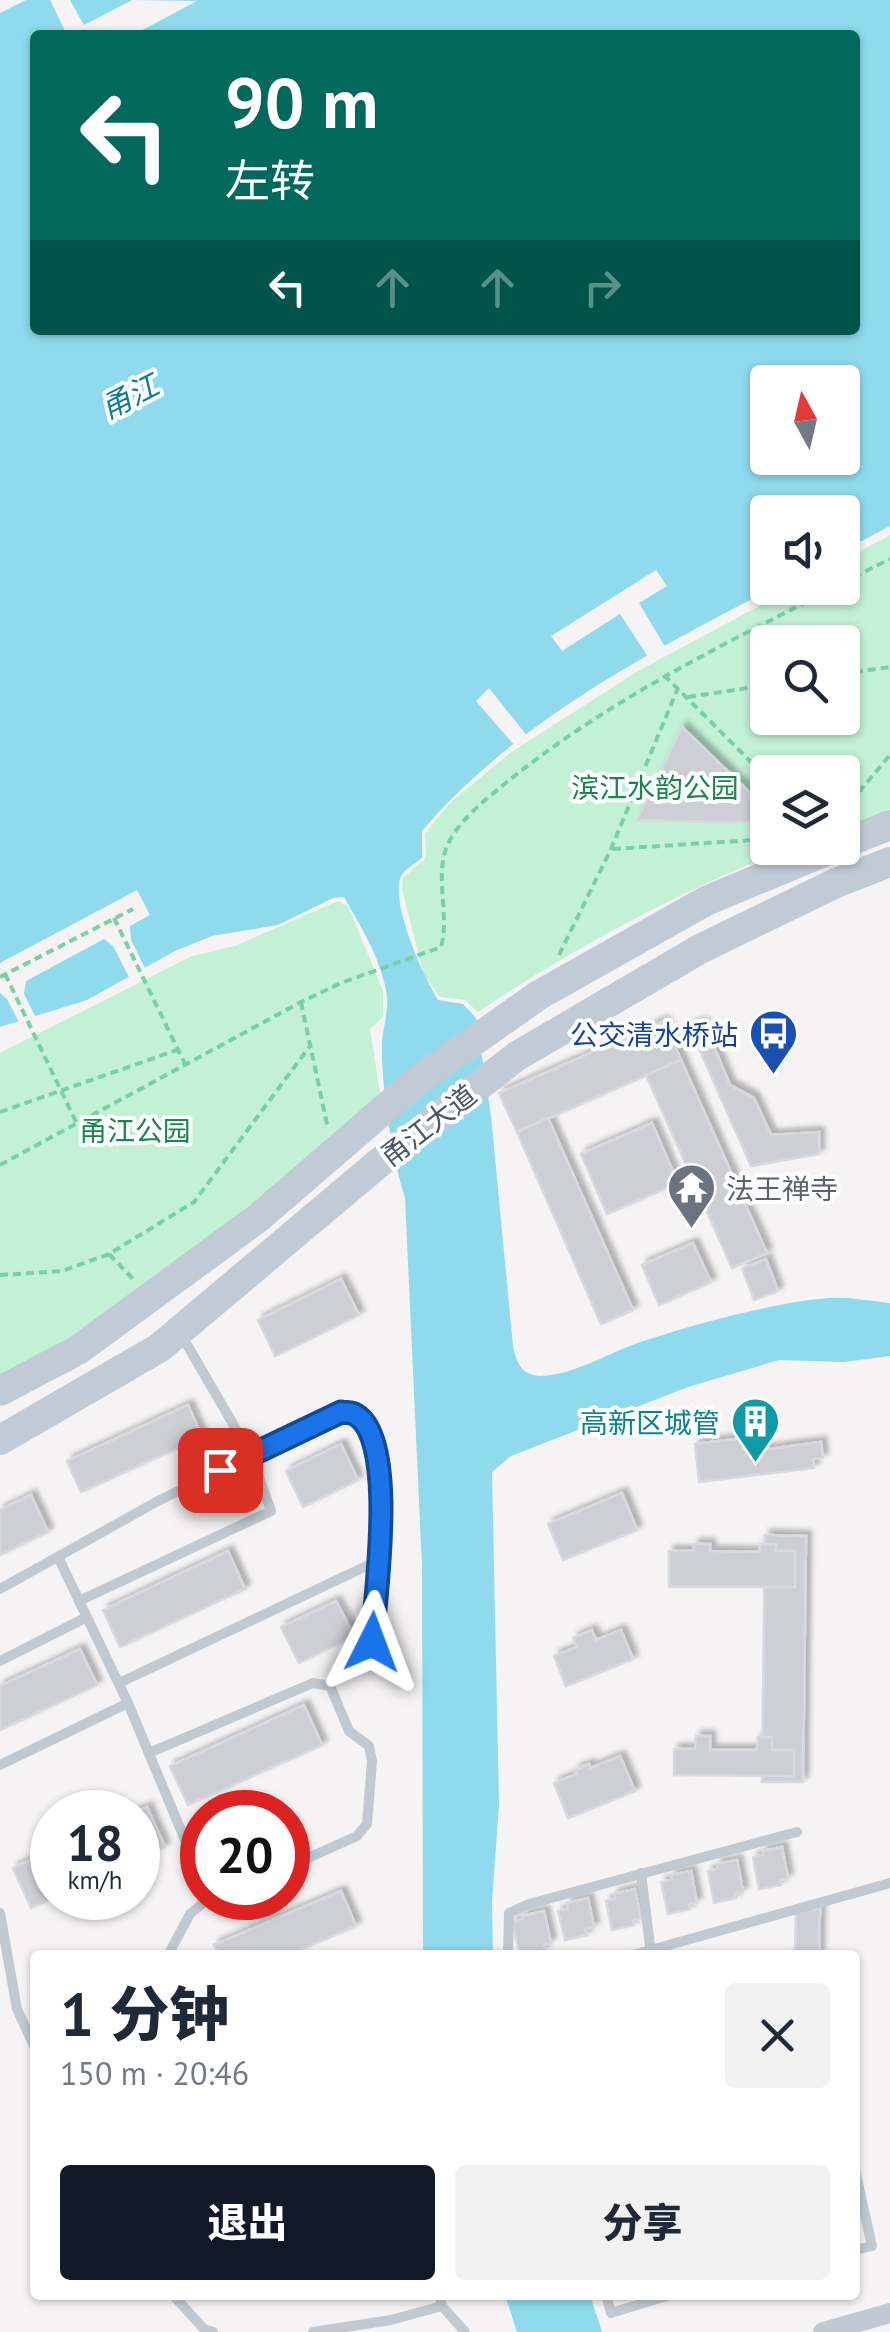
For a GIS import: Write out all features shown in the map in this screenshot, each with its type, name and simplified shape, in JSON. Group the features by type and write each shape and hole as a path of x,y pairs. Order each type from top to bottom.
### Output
{"main road":[{"path":"860,837 890,825"},
{"name":"甬江大道","path":"0,1440 159,1348 380,1162 517,1056 700,949 836,883 890,862"},
{"name":"甬江大道","path":"0,1391 78,1350 258,1218 417,1082 539,995 706,901 792,865"}],"street":[{"path":"823,2332 890,2314"}],"lane":[{"path":"79,1601 271,1511 251,1455 178,1330"},
{"path":"0,1590 158,1501 341,1412 356,1415 368,1428 378,1456 383,1514 372,1642"},
{"path":"59,1559 128,1703 180,1827"},
{"path":"119,1684 377,1561"},
{"path":"0,1661 87,1617"},
{"path":"150,1752 313,1683 330,1686 348,1731 369,1746 372,1774 367,1824 357,1836 310,1857"},
{"path":"0,1766 128,1703"},
{"path":"508,1950 510,1913 529,1904 796,1832"},
{"path":"642,1873 651,1950"},
{"path":"661,1950 890,1883"},
{"path":"0,1913 17,2008 30,2037"},
{"path":"171,1950 187,1920"},
{"path":"860,2192 872,2246 860,2249"},
{"path":"179,2300 204,2328 213,2332"},
{"path":"313,2332 391,2320 441,2300 465,2332"},
{"path":"607,2300 611,2313 654,2300"}],"path":[{"path":"860,574 890,558"},
{"path":"0,1166 301,1002 441,947 444,935 440,897 447,845 480,804 592,718 664,675 801,605"},
{"path":"860,671 890,667"},
{"path":"664,675 750,762"},
{"path":"539,995 612,849 678,688"},
{"path":"687,698 750,688"},
{"path":"860,791 890,755"},
{"path":"612,849 750,840"},
{"path":"77,1124 2,976 133,908"},
{"path":"114,918 185,1064"},
{"path":"301,1002 333,1153"},
{"path":"0,1276 62,1271 110,1254 194,1202 310,1046"},
{"path":"0,1112 177,1050"}],"green space":[{"name":"滨江水韵公园","path":"890,535 890,809 860,820 860,755 750,755 750,865 629,922 478,1012 465,1000 440,997 424,975 402,889 403,878 426,858 425,834 450,803 510,753 638,671 761,605 860,605 860,552"},
{"name":"甬江公园","path":"338,901 348,906 383,991 383,1017 370,1029 381,1099 149,1283 101,1318 0,1379 0,1053 192,956 235,946"}],"water":[{"name":"甬江","path":"26,0 890,0 890,526 860,542 860,495 750,495 750,600 585,693 499,756 422,831 422,858 403,873 399,884 409,937 438,1000 463,1004 476,1018 491,1116 513,1346 525,1371 541,1376 565,1372 656,1337 783,1304 837,1298 890,1303 890,1356 844,1362 779,1360 688,1387 511,1456 492,1472 499,1804 493,1950 423,1950 422,1566 405,1198 383,1080 387,997 379,965 344,897 333,898 278,925 212,936 175,951 87,1000 0,1027 0,13"},
{"path":"507,2300 592,2300 602,2332 517,2332"}],"pier":[{"path":"50,0 70,0 84,25 132,0 197,1 142,30 65,30"},
{"path":"656,570 667,586 639,603 667,650 650,660 620,614 562,651 551,636"},
{"path":"489,688 528,737 515,746 476,701"},
{"path":"137,890 150,915 130,926 131,940 147,972 131,981 113,946 104,939 26,981 24,994 38,1022 21,1026 0,993 0,963"}],"building":[{"path":"682,727 750,793 750,823 637,820"},
{"path":"664,1021 681,1060 517,1132 499,1093"},
{"path":"704,1023 730,1085 754,1098 771,1135 819,1132 819,1154 751,1166 689,1026"},
{"path":"681,1060 767,1253 732,1268 646,1075"},
{"path":"548,1118 633,1310 601,1324 517,1132"},
{"path":"652,1123 678,1183 607,1214 581,1154"},
{"path":"693,1243 711,1282 659,1305 642,1265"},
{"path":"766,1259 778,1291 754,1300 742,1268"},
{"path":"341,1279 359,1315 275,1356 258,1320"},
{"path":"188,1405 202,1437 81,1492 67,1461"},
{"name":"高新区城管","path":"752,1437 754,1451 821,1442 823,1458 813,1459 814,1468 699,1482 695,1444"},
{"path":"341,1444 358,1480 303,1507 286,1471"},
{"path":"622,1493 637,1530 563,1560 548,1524"},
{"path":"31,1495 48,1532 0,1555 0,1510"},
{"path":"765,1535 806,1536 803,1782 762,1782"},
{"path":"694,1544 710,1544 710,1551 760,1552 760,1544 776,1544 775,1551 795,1551 795,1587 669,1587 669,1551 694,1551"},
{"path":"228,1551 245,1589 120,1647 103,1610"},
{"path":"336,1601 354,1636 299,1663 281,1627"},
{"path":"592,1630 596,1640 621,1630 633,1659 566,1686 554,1656 577,1647 573,1638"},
{"path":"80,1649 97,1685 0,1730 0,1686"},
{"path":"304,1705 322,1745 222,1790 181,1790 170,1766"},
{"path":"696,1736 710,1736 710,1750 757,1750 758,1737 772,1737 772,1750 794,1750 794,1776 674,1775 674,1749 695,1749"},
{"path":"620,1756 635,1791 568,1818 554,1783 577,1774 575,1770 589,1764 590,1768"},
{"path":"782,1847 788,1878 780,1880 781,1885 759,1889 753,1857"},
{"path":"30,1860 30,1906 13,1868"},
{"path":"737,1860 743,1892 735,1893 736,1898 714,1903 708,1871 718,1869 717,1864"},
{"path":"691,1871 697,1903 689,1904 690,1909 668,1914 661,1882 672,1880 671,1875"},
{"path":"635,1889 641,1919 633,1920 634,1925 612,1930 606,1901 615,1899 614,1894"},
{"path":"341,1891 356,1926 300,1950 216,1950 214,1945 273,1920 310,1920 310,1904"},
{"path":"588,1898 594,1927 585,1929 587,1935 565,1940 558,1911 568,1909 567,1903"},
{"path":"820,1908 819,1950 795,1950 796,1913"},
{"path":"544,1911 551,1943 544,1944 545,1950 519,1950 512,1922 523,1919 522,1916"}],"place":[{"name":"公交清水桥站","path":"773,1076"},
{"name":"法王禅寺","path":"691,1230"},
{"name":"高新区城管","path":"755,1464"}],"route":[{"path":"220,1470 341,1412 356,1415 368,1428 378,1456 383,1514 372,1642"}]}
